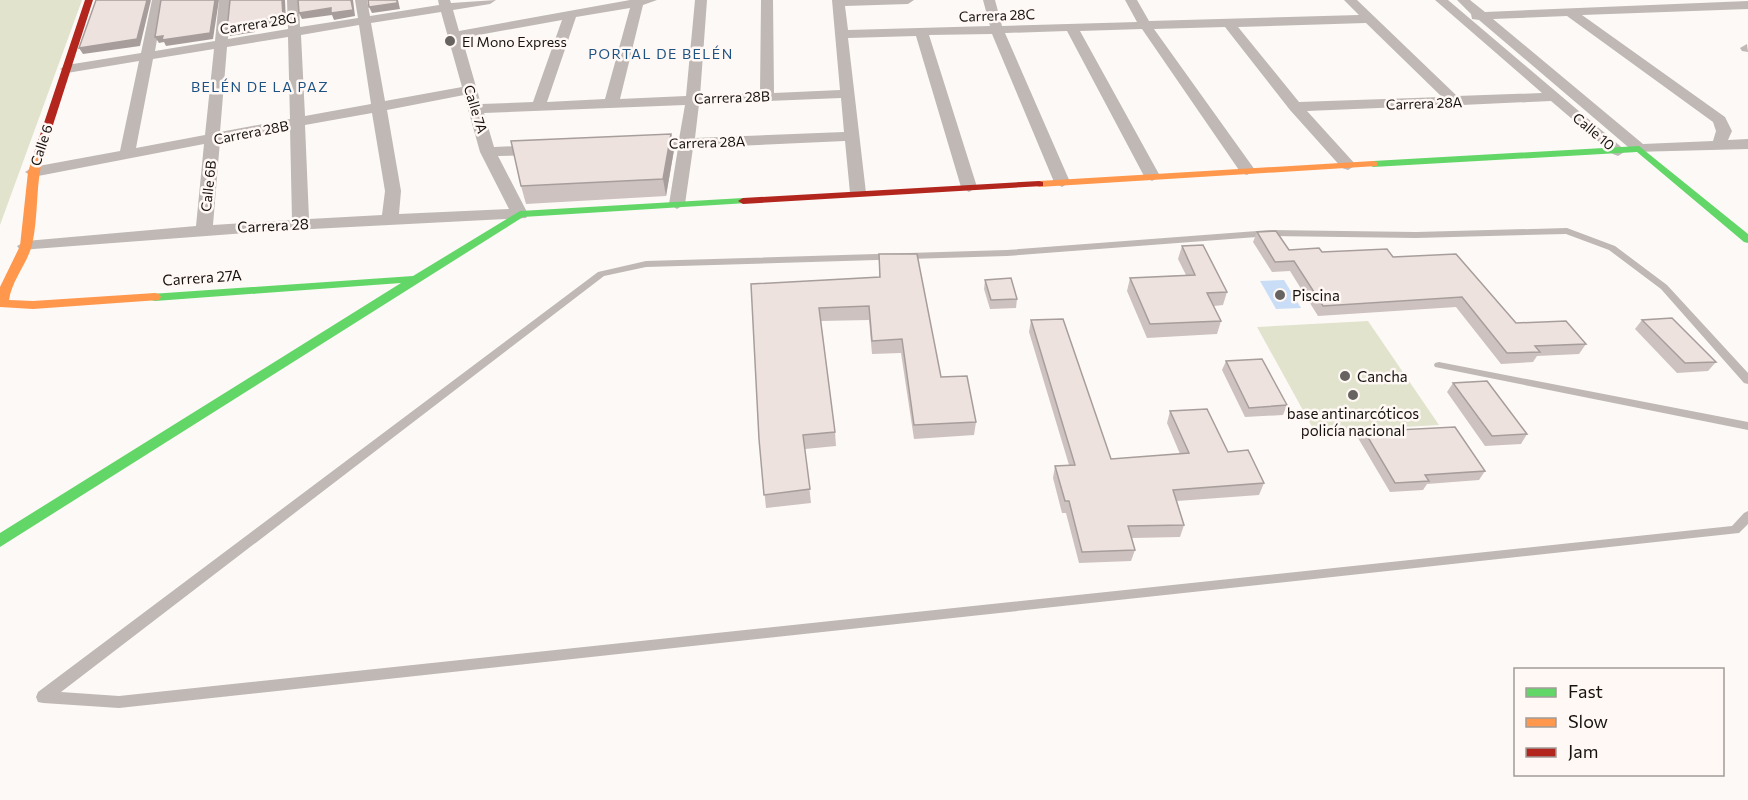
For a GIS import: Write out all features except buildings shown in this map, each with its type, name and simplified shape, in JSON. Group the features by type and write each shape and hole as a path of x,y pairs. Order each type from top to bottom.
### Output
{"street":[{"name":"Calle 6","path":"4,291 26,246 33,172 89,0"},
{"path":"128,154 158,0"},
{"name":"Calle 6B","path":"204,229 214,140 225,0"},
{"path":"293,0 302,223"},
{"path":"361,0 393,191 390,218"},
{"name":"Carrera 28G","path":"67,69 365,21 445,4 490,0"},
{"path":"456,35 651,0"},
{"path":"678,204 693,99 701,0"},
{"path":"767,0 767,96"},
{"path":"858,193 854,136 846,94 838,1 908,0"},
{"path":"989,0 997,30 1062,182"},
{"path":"1131,0 1145,25 1247,171"},
{"path":"1350,0 1456,103"},
{"name":"Calle 10","path":"1441,0 1635,166"},
{"name":"Calle 10","path":"1463,0 1748,240"},
{"path":"1553,0 1720,120 1724,131 1719,145"},
{"path":"1632,0 1647,10"},
{"path":"612,102 637,3"},
{"path":"1461,16 1647,10 1714,3 1748,5"},
{"name":"Calle 7A","path":"445,4 489,152 520,214"},
{"path":"539,105 570,15"},
{"name":"Carrera 28C","path":"841,34 1369,19"},
{"path":"1229,23 1295,107 1348,165"},
{"path":"1071,27 1152,176"},
{"path":"922,33 969,187"},
{"name":"Carrera 28B","path":"33,172 214,140 469,90"},
{"name":"Carrera 28B","path":"475,109 846,94"},
{"name":"Carrera 28A","path":"1295,107 1553,98"},
{"name":"Carrera 28A","path":"628,146 854,136"},
{"path":"0,541 520,214 1152,176 1748,144"},
{"path":"489,152 558,149"},
{"name":"Carrera 28","path":"26,246 204,229 390,218 520,214"},
{"name":"Carrera 27A","path":"4,291 2,304 19,306 417,278"}],"lane":[{"path":"1748,380 1664,287 1612,248 1567,231 1416,235 1270,233 1007,253 646,264 601,274 44,697 119,702 1736,530 1748,516"},
{"path":"1439,365 1748,426"}],"green space":[{"path":"0,0 82,0 0,225"},
{"name":"Cancha","path":"1368,321 1439,425 1315,432 1257,327"}],"water":[{"name":"Piscina","path":"1284,280 1301,308 1276,309 1260,281"}],"traffic: fast":[{"path":"1373,164 1639,149 1748,240"},
{"path":"0,541 520,214 743,201"},
{"path":"155,297 411,279"}],"traffic: slow":[{"path":"39,153 33,172 26,246 4,291 2,304 33,305 155,297"},
{"path":"1039,184 1373,164"}],"traffic: jam":[{"path":"39,153 89,0"},
{"path":"743,201 1039,184"}],"place":[{"name":"El Mono Express","path":"450,41"},
{"name":"Piscina","path":"1280,295"},
{"name":"Cancha","path":"1345,376"},
{"name":"base antinarcóticos policía nacional","path":"1353,395"}],"district":[{"name":"PORTAL DE BELÉN","path":"661,53"},
{"name":"BELÉN DE LA PAZ","path":"260,86"}]}
